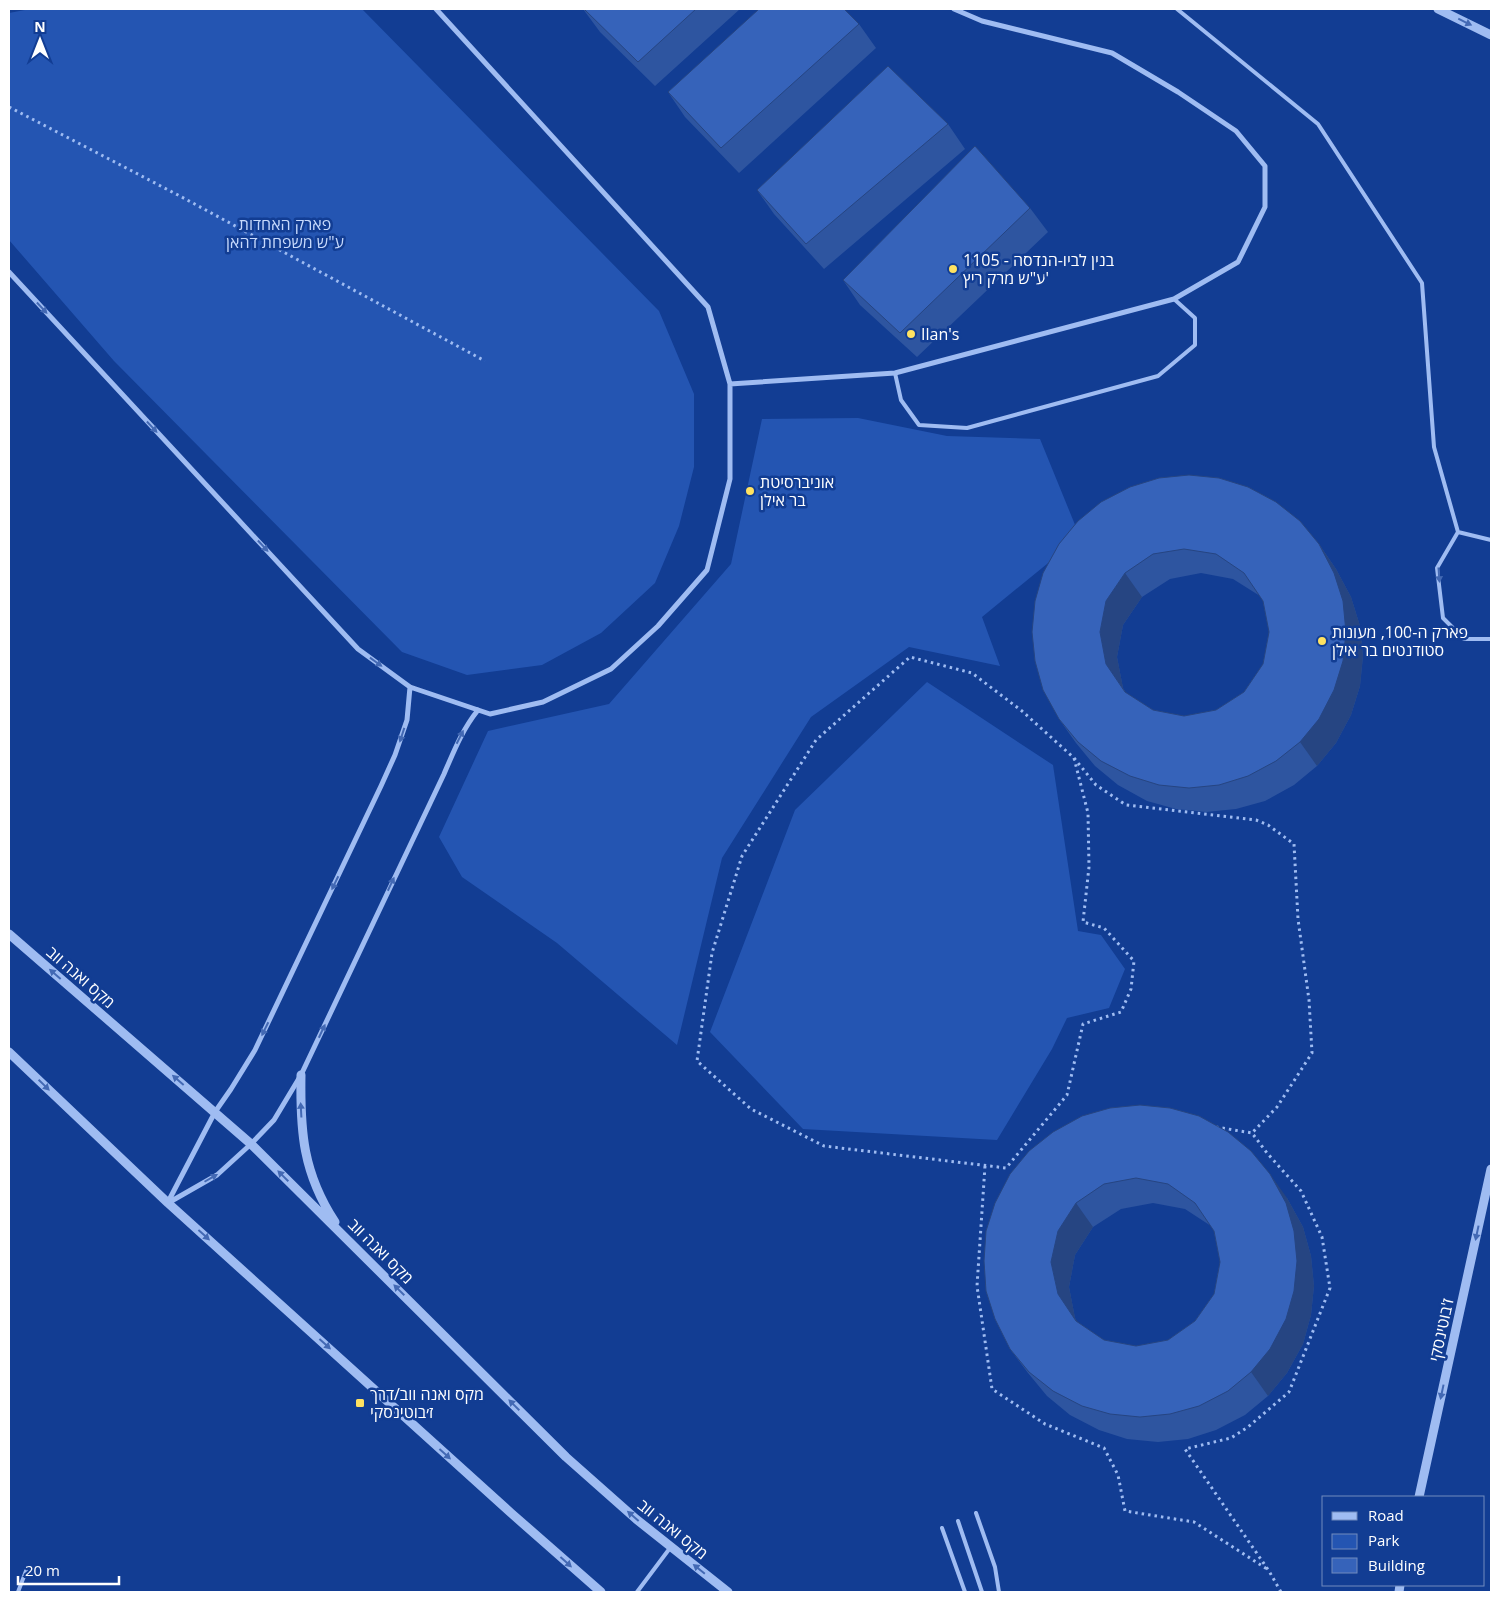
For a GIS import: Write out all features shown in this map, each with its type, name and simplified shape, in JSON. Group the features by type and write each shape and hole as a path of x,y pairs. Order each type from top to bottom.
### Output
{"street":[{"path":"9,272 358,649 410,687 490,714 543,702 611,669 658,626 707,570 730,479 730,384 708,307 436,9"},
{"path":"730,384 895,373 1174,299 1238,262 1265,207 1265,166 1236,131 1178,92 1112,53 982,21 954,9"},
{"path":"1438,9 1491,35"},
{"path":"168,1203 214,1112 255,1050 395,755 407,720 410,687"},
{"path":"168,1203 217,1175 274,1120 301,1075 458,742 467,724 478,710"},
{"name":"מקס ואנה ווב","path":"9,934 251,1144 566,1457 636,1519 728,1592"},
{"path":"9,1052 168,1203 503,1506 601,1592"},
{"path":"301,1075 302,1132 312,1175 322,1202 345,1237"},
{"name":"ז'בוטינסקי","path":"1419,1496 1491,1168"}],"lane":[{"path":"1177,9 1318,124 1422,283 1434,447 1458,532 1437,568 1443,618 1464,639 1491,639"},
{"path":"895,373 902,400 919,425 967,428 1158,376 1195,345 1195,318 1174,299"},
{"path":"1458,532 1491,540"},
{"path":"976,1513 995,1567 999,1592"},
{"path":"958,1521 982,1592"},
{"path":"942,1528 965,1592"},
{"path":"638,1592 671,1546"},
{"path":"18,1592 26,1571"}],"path":[{"path":"9,107 178,194 485,361"},
{"path":"1074,758 1088,813 1089,867 1083,922 1104,928 1134,961 1131,989 1121,1012 1082,1024 1067,1096 1006,1168 824,1146 752,1109 696,1061 712,953 742,856 816,740 910,657 972,673 1022,711 1074,758 1096,785 1126,805 1256,820 1268,824 1294,844 1298,919 1309,1000 1312,1053 1277,1107 1252,1133"},
{"path":"1207,1125 1252,1133 1301,1191 1322,1237 1330,1288 1289,1392 1248,1427 1231,1438 1185,1450 1269,1571 1281,1592"},
{"path":"985,1166 977,1286 992,1389 1045,1424 1104,1448 1118,1475 1126,1511 1194,1522 1269,1571"}],"green space":[{"name":"פארק האחדות ע\"ש משפחת דהאן","path":"30,9 362,9 659,311 694,394 694,467 679,526 655,583 601,633 542,665 467,675 402,652 114,361 9,240 9,13"},
{"path":"858,418 947,436 1040,439 1080,537 982,617 1000,666 909,647 811,717 722,858 677,1045 557,943 462,877 439,837 488,731 609,704 731,564 762,419"},
{"path":"927,682 1053,765 1078,931 1101,935 1125,969 1109,1008 1067,1018 1052,1049 997,1140 803,1129 710,1032 795,810"}],"building":[{"path":"584,9 696,9 638,62"},
{"path":"759,9 844,9 859,24 721,148 668,92"},
{"path":"888,66 948,124 806,244 757,190"},
{"name":"1105 - בנין לביו-הנדסה ע\"ש מרק ריץ'","path":"975,146 1030,208 900,333 843,280"},
{"name":"פארק ה-100, מעונות סטודנטים בר אילן","path":"1189,475 1219,478 1248,487 1276,502 1300,521 1319,544 1334,573 1343,601 1346,632 1343,661 1334,690 1319,719 1300,742 1276,761 1248,776 1219,785 1189,788 1159,785 1130,776 1101,761 1078,742 1059,719 1043,690 1035,661 1032,632 1035,601 1043,573 1059,544 1078,521 1101,502 1130,487 1159,478","holes":["1184,549 1216,554 1244,573 1263,601 1269,632 1263,664 1244,692 1216,710 1184,716 1153,710 1125,692 1106,664 1100,632 1106,601 1125,573 1153,554"]},
{"path":"1140,1105 1170,1108 1199,1116 1228,1132 1251,1151 1270,1174 1286,1203 1294,1231 1297,1261 1294,1291 1286,1319 1270,1349 1251,1372 1228,1391 1199,1406 1170,1414 1140,1417 1110,1414 1082,1406 1053,1391 1029,1372 1010,1349 995,1319 986,1291 984,1261 986,1231 995,1203 1010,1174 1029,1151 1053,1132 1082,1116 1110,1108","holes":["1136,1178 1168,1184 1195,1203 1214,1231 1220,1262 1214,1294 1195,1321 1168,1340 1136,1346 1104,1340 1076,1321 1058,1294 1051,1262 1058,1231 1076,1203 1104,1184"]}],"place":[{"name":"1105 - בנין לביו-הנדסה ע\"ש מרק ריץ'","path":"953,269"},
{"name":"Ilan's","path":"911,334"},
{"name":"אוניברסיטת בר אילן","path":"750,491"},
{"name":"פארק ה-100, מעונות סטודנטים בר אילן","path":"1322,641"},
{"name":"מקס ואנה ווב/דרך ז׳בוטינסקי","path":"360,1403"}]}
